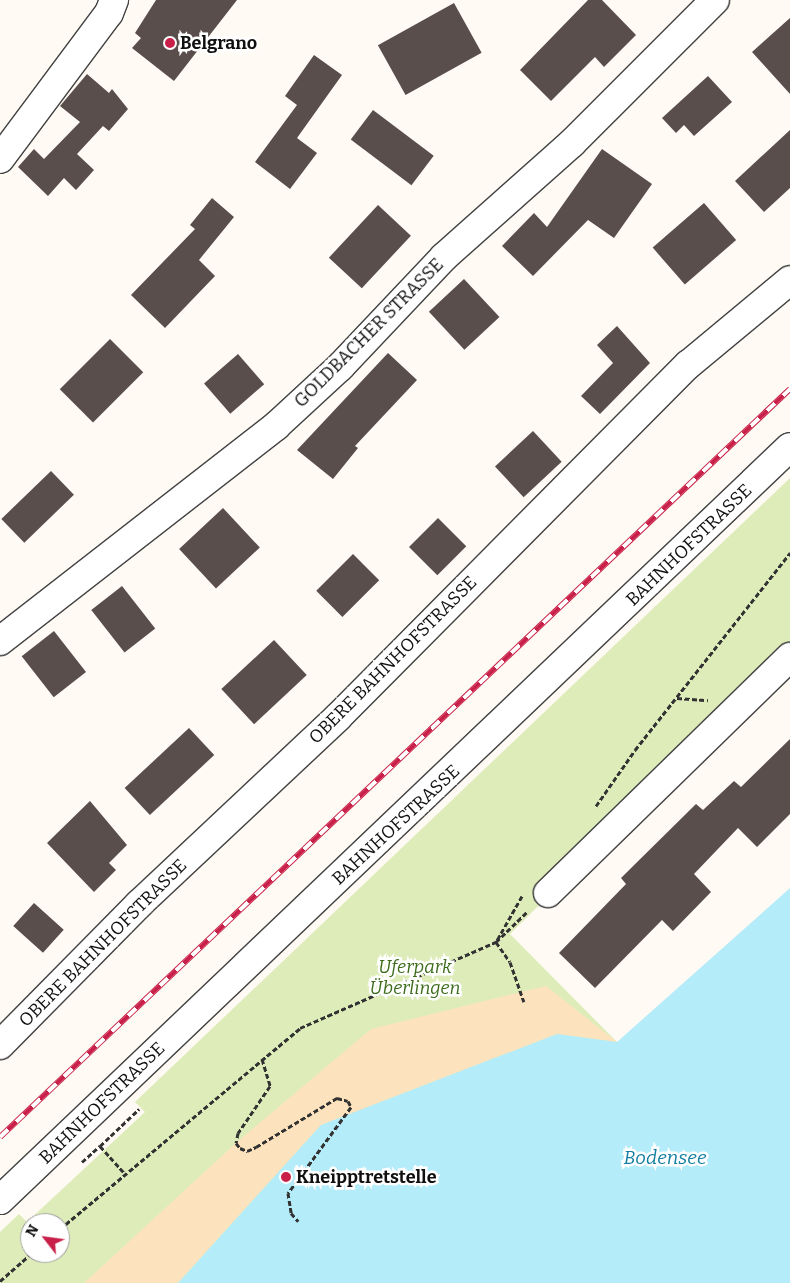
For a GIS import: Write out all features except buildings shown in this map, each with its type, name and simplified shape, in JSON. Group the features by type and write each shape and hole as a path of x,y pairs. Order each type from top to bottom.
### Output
{"street":[{"path":"0,159 109,14 114,0"},
{"name":"GOLDBACHER STRASSE","path":"0,641 276,426 340,367 444,256 572,143 716,0"},
{"name":"OBERE BAHNHOFSTRASSE","path":"0,1045 140,904 337,718 689,364 790,280"},
{"name":"BAHNHOFSTRASSE","path":"0,1200 790,448"},
{"path":"548,893 790,657"}],"path":[{"path":"635,750 790,553"},
{"path":"70,1221 300,1028 496,942 548,893"},
{"path":"262,1059 270,1086 238,1133 236,1143 240,1148 247,1151 256,1147 337,1098 348,1101 351,1107 288,1193 291,1213 298,1221"},
{"path":"79,1166 139,1110"},
{"path":"100,1146 125,1174"},
{"path":"0,1281 21,1263"}],"green space":[{"name":"Uferpark Überlingen","path":"790,478 790,657 510,934 617,1042 180,1283 0,1283 0,1232 19,1214 20,1263 70,1263 70,1213 37,1213 145,1112 135,1102"}],"sand":[{"path":"546,986 617,1042 557,1034 321,1125 178,1283 84,1283 236,1143 371,1029"}],"water":[{"name":"Bodensee","path":"790,888 790,1283 178,1283 321,1125 557,1034 617,1042"}],"railway":[{"path":"0,1137 790,389"}],"place":[{"name":"Belgrano","path":"170,43"},
{"name":"Kneipptretstelle","path":"286,1177"}]}
